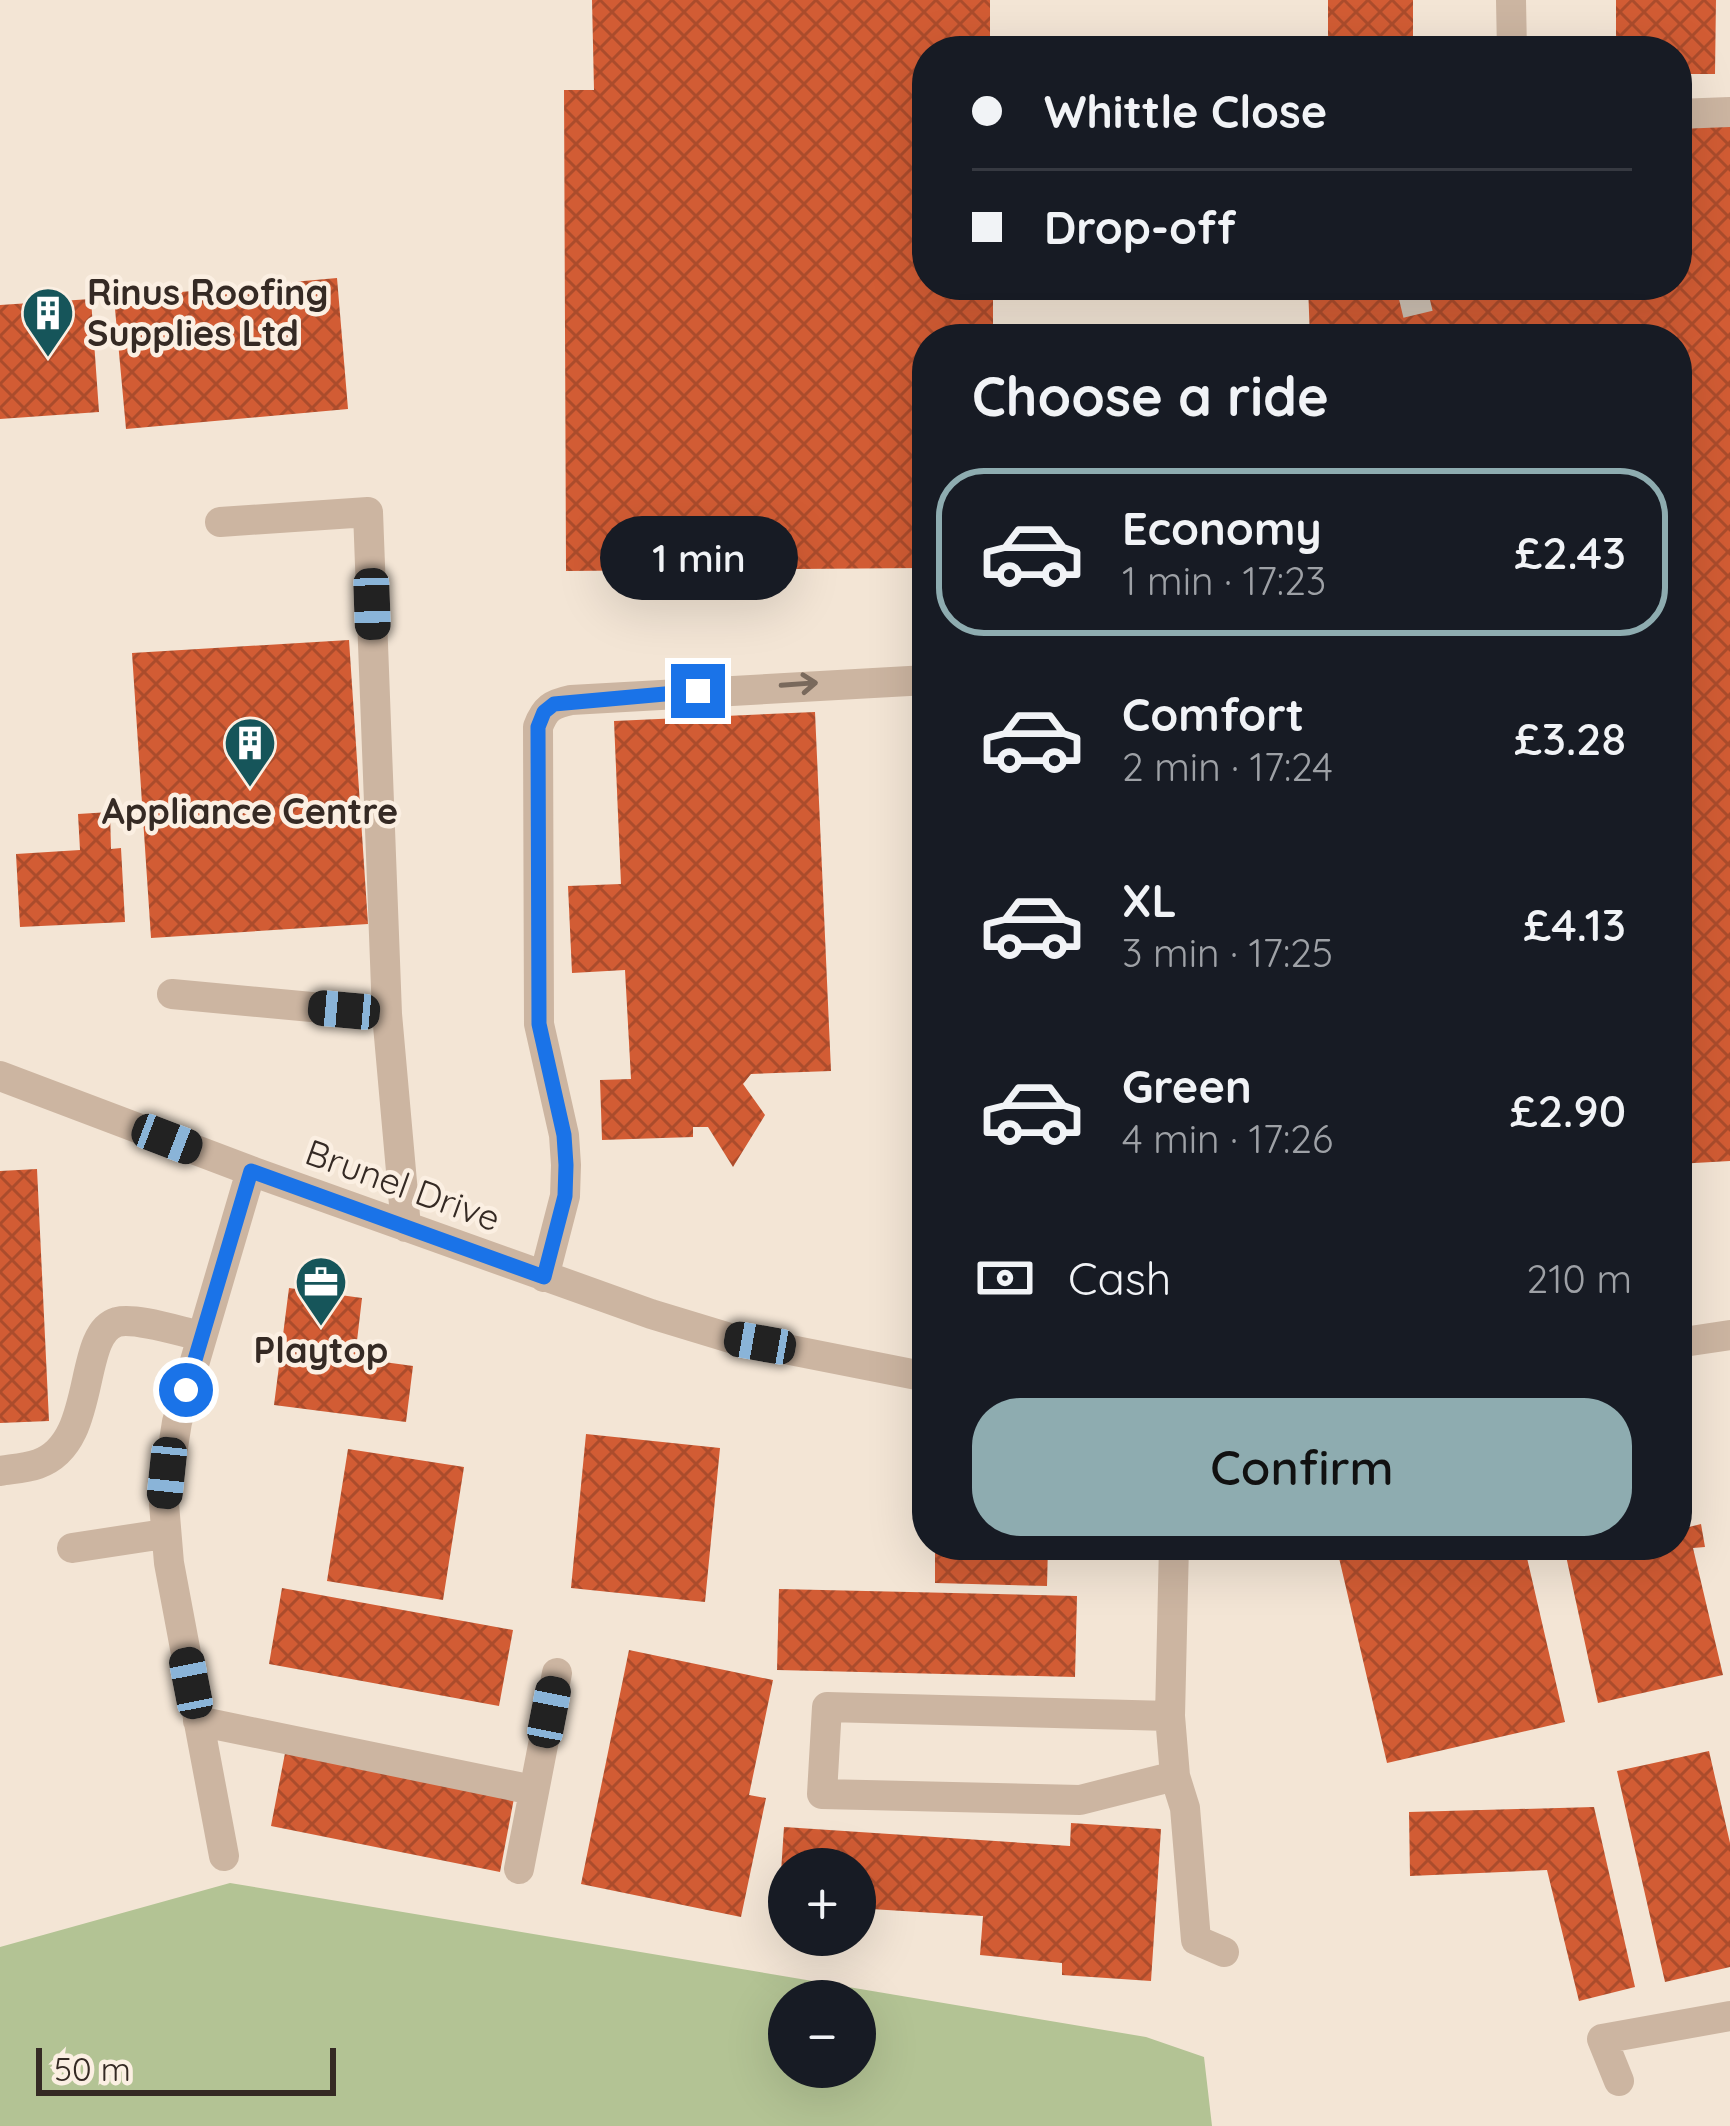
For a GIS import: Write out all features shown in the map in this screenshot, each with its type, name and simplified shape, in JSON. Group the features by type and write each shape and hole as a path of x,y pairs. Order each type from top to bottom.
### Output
{"street":[{"path":"1511,0 1512,36"},
{"path":"1692,113 1730,112"},
{"path":"220,522 368,512 387,1014 406,1227"},
{"path":"544,1277 565,1196 566,1165 564,1135 539,1024 538,727 544,712 572,700 912,680"},
{"path":"172,994 387,1014"},
{"name":"Brunel Drive","path":"0,1076 544,1277 730,1338 912,1374"},
{"path":"224,1856 164,1534 174,1439 251,1171"},
{"path":"0,1471 38,1464 63,1447 78,1423 99,1339 112,1324 125,1321 201,1336"},
{"path":"1692,1341 1730,1335"},
{"path":"72,1548 164,1534"},
{"path":"1174,1560 1170,1717 1175,1776 1185,1808 1196,1940 1224,1952"},
{"path":"519,1868 557,1673"},
{"path":"1170,1717 827,1707 822,1793 1080,1801 1175,1776"},
{"path":"198,1721 533,1790"},
{"path":"1618,2081 1602,2039 1730,2016"}],"green space":[{"path":"230,1883 807,1980 768,1980 768,2088 876,2088 876,1992 1146,2037 1204,2057 1212,2126 0,2126 0,1947"}],"building":[{"path":"592,0 990,0 990,36 912,36 912,300 993,300 993,324 912,324 912,568 566,571 564,90 594,90"},
{"path":"1328,0 1413,0 1413,36 1328,36"},
{"path":"1616,0 1716,0 1715,74 1692,74 1692,36 1616,36"},
{"path":"1730,122 1730,1161 1692,1163 1692,324 1309,324 1309,300 1692,300 1692,123"},
{"path":"337,278 348,409 126,429 114,298"},
{"name":"Rinus Roofing Supplies Ltd","path":"91,299 99,412 0,419 0,305"},
{"name":"Appliance Centre","path":"349,640 368,924 151,938 132,653"},
{"path":"815,712 831,1071 751,1074 743,1084 765,1115 733,1167 708,1127 693,1127 693,1137 602,1140 600,1080 631,1079 625,970 572,973 568,886 621,884 614,721"},
{"path":"110,812 111,849 121,848 125,922 20,927 16,854 80,850 78,814"},
{"path":"37,1169 49,1421 0,1423 0,1171"},
{"name":"Playtop","path":"289,1288 362,1298 355,1358 413,1366 406,1422 274,1405"},
{"path":"586,1434 720,1448 705,1602 571,1588"},
{"path":"348,1449 464,1467 443,1600 327,1581"},
{"path":"1701,1524 1705,1547 1693,1548 1723,1675 1598,1703 1567,1560 1692,1560 1692,1526"},
{"path":"935,1560 1048,1560 1047,1586 935,1583"},
{"path":"1340,1560 1527,1560 1565,1722 1387,1763"},
{"path":"282,1588 513,1630 499,1706 269,1664"},
{"path":"779,1589 1077,1596 1075,1677 777,1670"},
{"path":"629,1650 773,1680 749,1795 766,1798 741,1917 581,1884"},
{"path":"286,1748 515,1793 500,1872 271,1826"},
{"path":"1709,1751 1730,1843 1730,1967 1665,1982 1617,1771"},
{"path":"1594,1807 1635,1987 1579,2001 1547,1870 1410,1876 1409,1812"},
{"path":"1071,1823 1161,1829 1151,1981 1062,1975 1062,1963 980,1955 983,1916 876,1909 876,1848 783,1848 784,1827 1070,1846"}],"tunnel":[{"path":"1415,300 1420,324"}],"place":[{"name":"Rinus Roofing Supplies Ltd","path":"48,359"},
{"name":"Appliance Centre","path":"250,789"},
{"name":"Playtop","path":"321,1328"}],"route":[{"path":"186,1390 251,1171 544,1277 565,1196 566,1165 564,1135 539,1024 538,727 544,712 554,704 698,691"}]}
